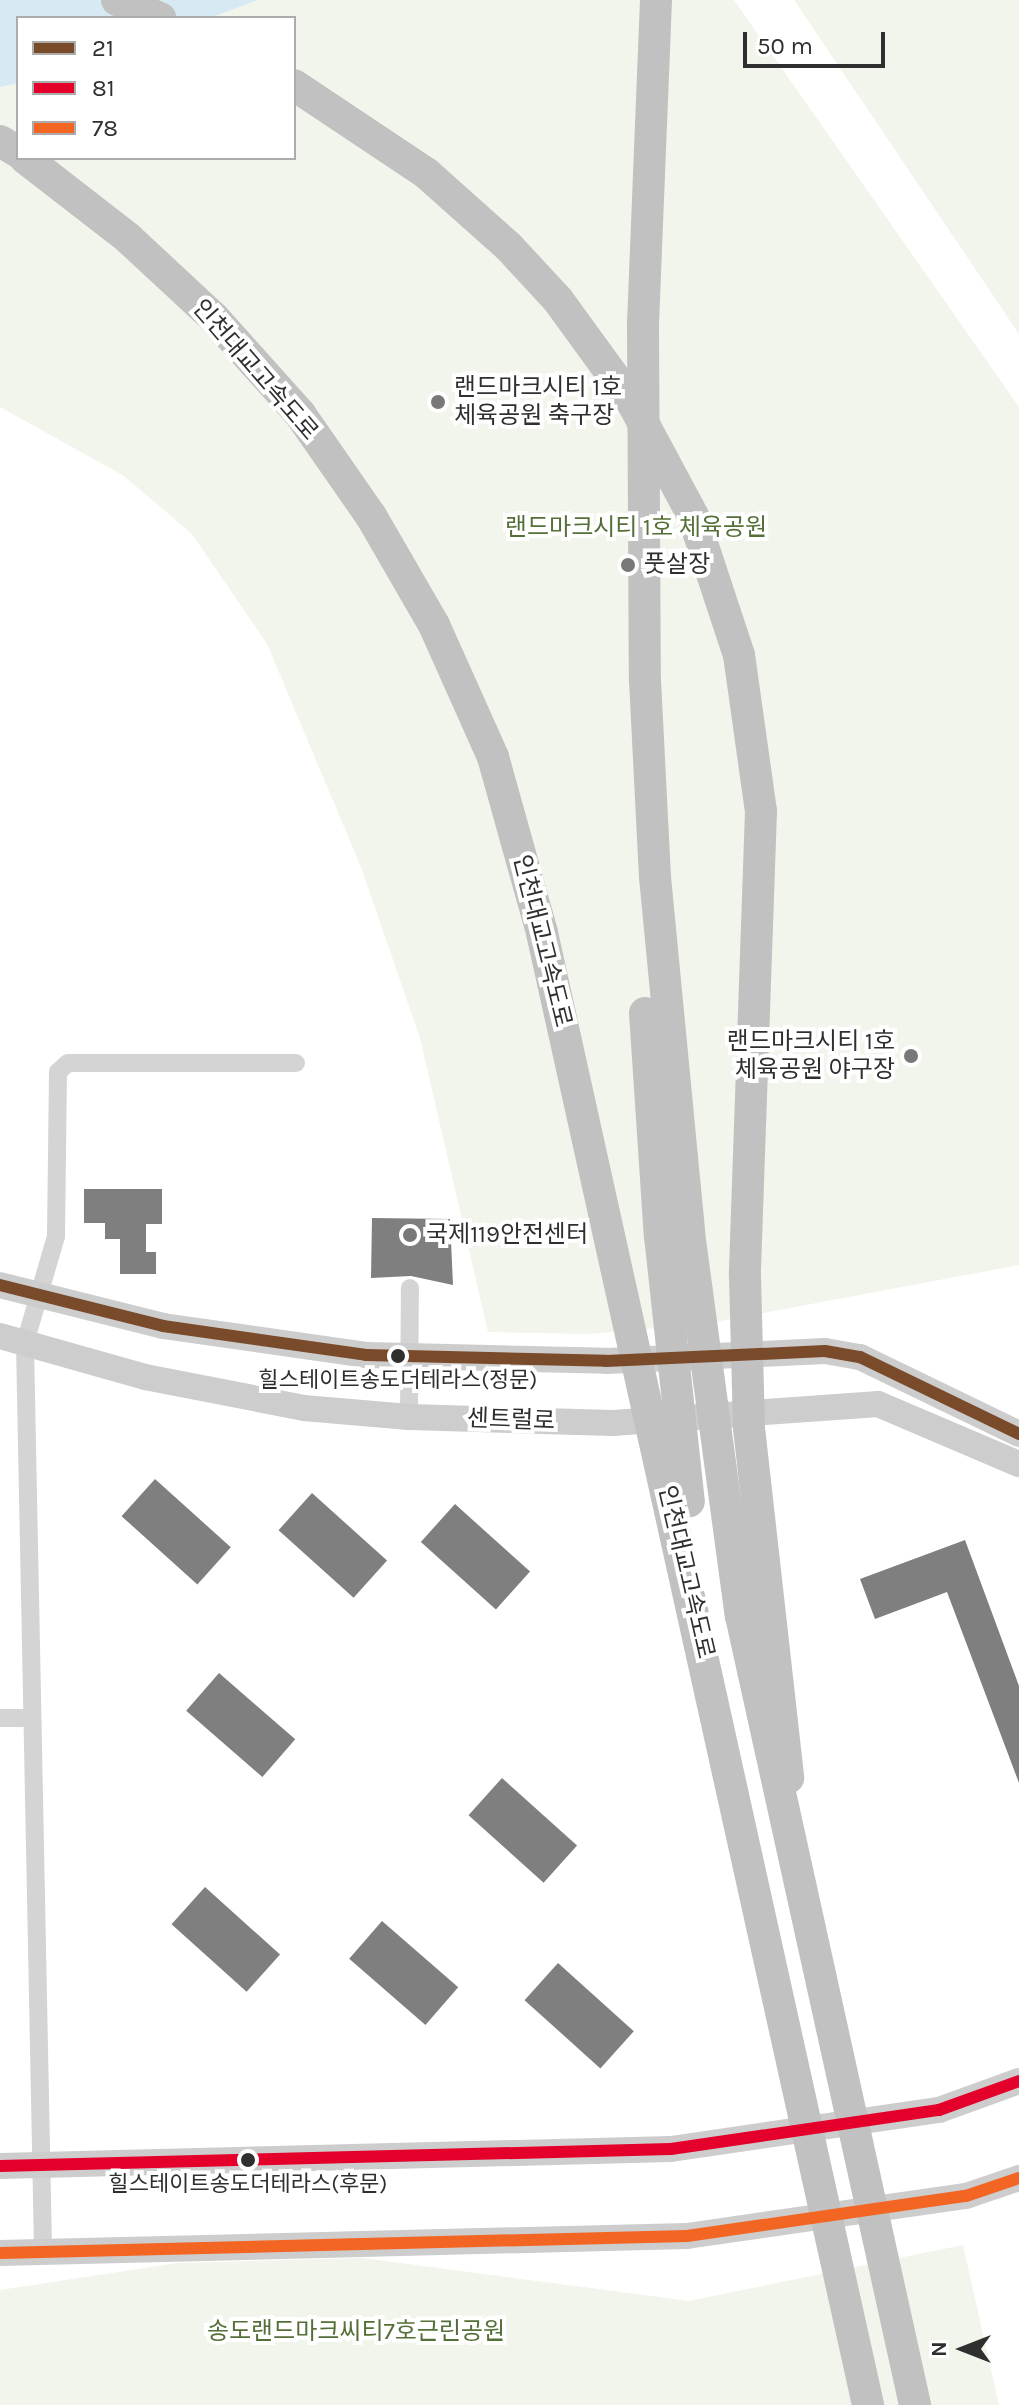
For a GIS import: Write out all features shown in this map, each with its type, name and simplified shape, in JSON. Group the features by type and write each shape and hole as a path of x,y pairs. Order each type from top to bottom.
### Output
{"highway":[{"path":"117,0 155,16"},
{"name":"인천대교고속도로","path":"638,0 622,509 636,878 680,1438 702,1597 755,1878"},
{"name":"인천대교고속도로","path":"656,0 642,507 655,877 717,1470 741,1616 915,2405"},
{"name":"인천대교고속도로","path":"296,86 426,173 509,247 558,300 632,402 693,516 739,655 761,811 745,1276 749,1428 798,1869"},
{"name":"인천대교고속도로","path":"28,160 128,238 214,318 300,414 371,516 434,625 493,757 542,933 755,1878 868,2405"}],"main road":[{"path":"0,1285 163,1326 366,1355 606,1361 825,1351 860,1357 1019,1434"},
{"name":"센트럴로","path":"12,1339 145,1377 275,1403 409,1417 613,1423 878,1404 1019,1464"},
{"path":"0,2166 40,2162 671,2149 939,2110 1019,2081"},
{"path":"0,2253 43,2249 687,2236 966,2196 1019,2178"}],"street":[{"path":"43,2249 31,1718 12,1339 39,1295 56,1236 57,1081 62,1066 296,1063"},
{"path":"409,1417 410,1288"},
{"path":"0,1718 31,1718"}],"green space":[{"name":"랜드마크시티 1호 체육공원","path":"258,0 734,0 1019,407 1019,1265 710,1323 590,1334 488,1332 420,1038 361,867 267,644 192,534 124,476 0,407 0,85 16,82 16,160 296,160 296,16 214,16"},
{"path":"794,0 1019,0 1019,334"},
{"name":"송도랜드마크씨티7호근린공원","path":"963,2245 999,2405 0,2405 0,2290 178,2263 363,2258 689,2301"}],"water":[{"path":"0,0 258,0 215,16 16,16 16,83 0,87"}],"building":[{"path":"84,1189 162,1189 162,1224 146,1224 146,1252 156,1252 156,1274 120,1274 120,1239 105,1239 105,1223 84,1223"},
{"name":"국제119안전센터","path":"372,1218 450,1219 453,1285 411,1276 371,1278"},
{"path":"155,1479 231,1547 197,1584 122,1516"},
{"path":"312,1493 387,1561 354,1598 279,1530"},
{"path":"455,1504 530,1572 496,1609 421,1542"},
{"path":"965,1540 1019,1686 1019,1783 947,1592 875,1619 860,1579"},
{"path":"219,1673 295,1739 262,1777 186,1711"},
{"path":"502,1778 577,1846 544,1883 469,1815"},
{"path":"205,1887 280,1955 247,1992 172,1924"},
{"path":"382,1921 458,1987 425,2025 349,1959"},
{"path":"558,1963 634,2031 600,2068 525,2000"}],"transit line":[{"name":"21","path":"0,1285 163,1326 366,1355 606,1361 825,1351 860,1357 1019,1434"},
{"name":"81","path":"0,2166 671,2149 939,2110 1019,2081"},
{"name":"78","path":"0,2253 687,2236 966,2196 1019,2178"}],"place":[{"name":"랜드마크시티 1호 체육공원 축구장","path":"438,402"},
{"name":"풋살장","path":"628,565"},
{"name":"랜드마크시티 1호 체육공원 야구장","path":"911,1056"},
{"name":"국제119안전센터","path":"410,1235"},
{"name":"힐스테이트송도더테라스(정문)","path":"398,1356"},
{"name":"힐스테이트송도더테라스(후문)","path":"248,2160"}]}
